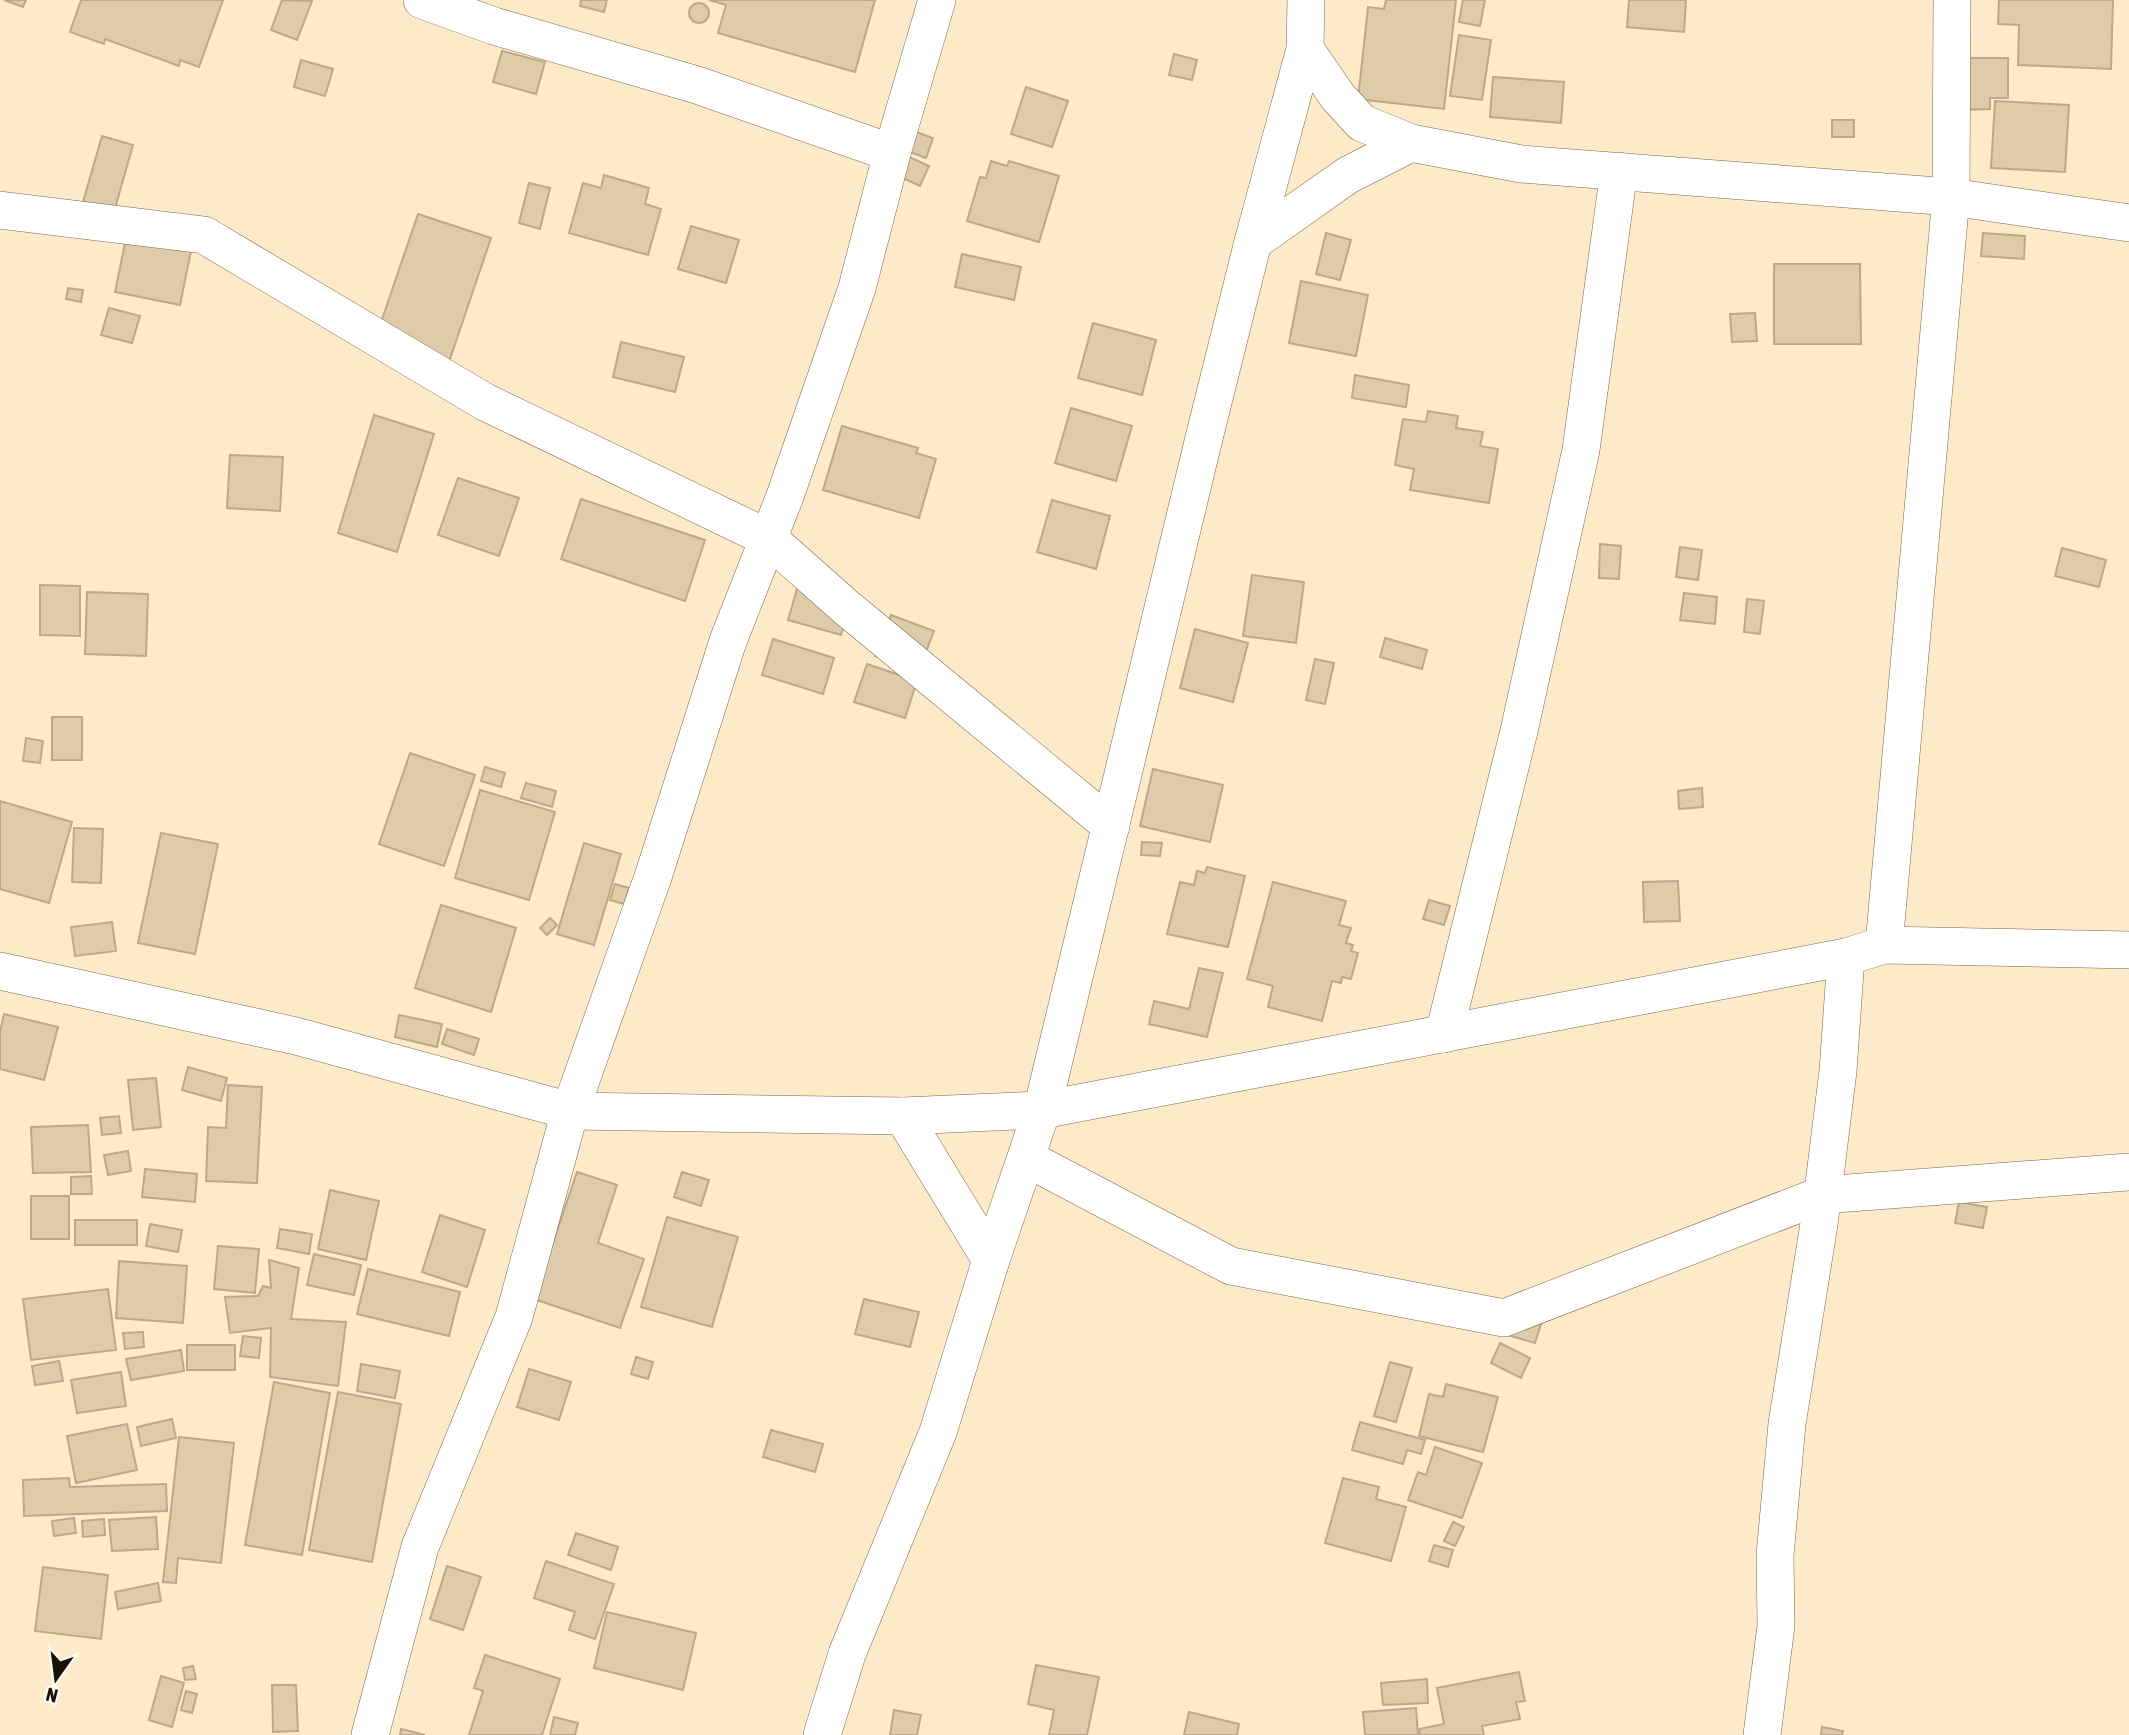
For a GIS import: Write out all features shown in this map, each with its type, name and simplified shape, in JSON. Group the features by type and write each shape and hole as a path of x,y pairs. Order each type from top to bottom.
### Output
{"street":[{"path":"422,0 494,26 697,85 892,153"},
{"path":"370,1735 420,1547 514,1317 570,1111 653,877 728,641 858,288 892,153 937,0"},
{"path":"822,1735 847,1654 938,1432 991,1259 1042,1110 1253,242 1305,49 1306,0"},
{"path":"1884,945 1951,197 1952,0"},
{"path":"1305,49 1338,97 1362,123 1411,143 1521,164 1951,197 2129,223"},
{"path":"1253,242 1348,175 1411,143"},
{"path":"1444,1034 1519,731 1581,450 1619,172"},
{"path":"0,210 204,235 485,402 768,538 847,608 1111,826"},
{"path":"0,971 296,1036 570,1111 903,1116 1042,1110 1846,957 1884,945 2129,950"},
{"path":"1762,1735 1776,1626 1775,1555 1787,1424 1838,1071 1846,957"},
{"path":"903,1116 991,1259"},
{"path":"1026,1158 1231,1266 1504,1318 1822,1195 2129,1172"}],"building":[{"path":"4,0 26,0 23,7"},
{"path":"81,0 223,0 199,67 180,60 179,66 105,39 104,44 70,32"},
{"path":"282,0 312,1 297,40 271,30"},
{"path":"581,0 607,0 604,12 580,6"},
{"path":"709,0 875,0 855,72 718,33 726,5"},
{"path":"1386,0 1456,0 1444,109 1358,99 1368,7 1384,9"},
{"path":"1463,0 1485,0 1480,26 1459,22"},
{"path":"1629,0 1686,0 1684,32 1627,27"},
{"path":"1999,0 2113,0 2111,69 2018,65 2019,25 1998,24"},
{"path":"699,3 706,6 709,13 706,20 699,23 692,20 689,13 692,6"},
{"path":"1459,35 1491,40 1482,100 1450,96"},
{"path":"502,51 545,62 536,94 493,82"},
{"path":"1174,54 1197,60 1192,80 1169,75"},
{"path":"1962,58 2008,58 2008,98 1990,98 1990,109 1962,110"},
{"path":"301,60 333,69 325,96 294,87"},
{"path":"1493,77 1564,82 1561,123 1490,117"},
{"path":"1026,87 1068,101 1052,147 1011,134"},
{"path":"1995,101 2069,105 2065,172 1991,168"},
{"path":"1832,120 1854,120 1854,137 1832,137"},
{"path":"911,130 933,138 926,158 904,150"},
{"path":"102,136 133,145 114,212 83,202"},
{"path":"907,156 929,166 920,186 898,176"},
{"path":"991,161 1007,166 1009,161 1059,176 1039,242 967,221 980,177 986,178"},
{"path":"604,175 649,188 645,204 661,209 648,255 569,233 583,183 601,188"},
{"path":"529,183 550,188 540,229 519,223"},
{"path":"418,214 491,238 449,362 376,337"},
{"path":"691,226 739,240 726,283 678,269"},
{"path":"1326,233 1351,240 1340,280 1316,274"},
{"path":"1983,233 2025,236 2024,259 1981,256"},
{"path":"126,238 191,251 180,305 115,292"},
{"path":"962,254 1021,267 1014,300 955,287"},
{"path":"1774,264 1860,264 1861,344 1774,344"},
{"path":"1301,281 1368,295 1356,356 1289,343"},
{"path":"68,288 83,290 81,302 66,299"},
{"path":"109,308 140,316 132,343 101,335"},
{"path":"1755,313 1757,341 1732,342 1730,314"},
{"path":"1093,323 1156,340 1142,395 1078,378"},
{"path":"621,342 684,357 675,392 613,377"},
{"path":"1355,375 1409,385 1406,407 1352,398"},
{"path":"1071,408 1132,426 1116,481 1055,463"},
{"path":"1428,411 1458,416 1456,428 1483,432 1480,446 1498,449 1489,503 1410,490 1414,469 1395,465 1403,419 1426,422"},
{"path":"374,415 434,434 397,552 338,533"},
{"path":"842,426 918,448 916,453 936,459 919,518 823,490"},
{"path":"230,455 283,457 280,511 227,508"},
{"path":"458,478 519,498 499,556 438,535"},
{"path":"581,499 705,540 685,601 561,559"},
{"path":"1052,500 1110,516 1096,569 1037,552"},
{"path":"1600,544 1621,546 1619,579 1599,578"},
{"path":"1680,547 1702,550 1698,580 1676,577"},
{"path":"2062,548 2106,560 2099,587 2055,576"},
{"path":"1252,575 1304,582 1296,643 1243,636"},
{"path":"799,582 852,597 841,635 788,620"},
{"path":"40,585 80,586 80,636 40,635"},
{"path":"87,592 148,594 146,656 85,654"},
{"path":"1684,593 1717,597 1715,624 1680,620"},
{"path":"1747,599 1764,601 1760,634 1744,632"},
{"path":"891,615 934,631 918,672 875,656"},
{"path":"1195,629 1248,643 1233,702 1180,688"},
{"path":"1385,638 1427,650 1422,669 1380,657"},
{"path":"773,639 834,658 823,694 762,675"},
{"path":"1315,659 1334,663 1325,704 1306,700"},
{"path":"867,664 917,681 905,718 854,702"},
{"path":"52,717 82,717 82,760 52,760"},
{"path":"26,738 43,741 40,763 23,761"},
{"path":"410,753 475,775 444,866 379,844"},
{"path":"485,767 505,773 501,787 481,781"},
{"path":"1153,769 1223,785 1210,842 1140,826"},
{"path":"526,783 556,791 552,807 521,798"},
{"path":"1702,788 1703,807 1679,809 1678,791"},
{"path":"480,790 555,812 529,900 455,878"},
{"path":"0,801 72,822 49,903 0,889"},
{"path":"74,828 103,829 101,883 72,882"},
{"path":"161,833 218,844 195,954 138,943"},
{"path":"1142,842 1162,843 1160,856 1141,855"},
{"path":"584,843 621,854 594,945 557,934"},
{"path":"1207,867 1245,876 1228,947 1167,934 1180,882 1194,885 1197,871 1205,873"},
{"path":"1678,881 1680,921 1644,922 1643,882"},
{"path":"1273,882 1346,901 1339,925 1351,928 1346,943 1353,945 1351,951 1358,953 1351,979 1342,977 1341,983 1332,981 1322,1021 1268,1007 1273,986 1247,979"},
{"path":"615,884 629,888 624,904 610,900"},
{"path":"1429,900 1450,906 1444,925 1423,919"},
{"path":"441,905 516,928 491,1012 415,988"},
{"path":"550,918 557,925 547,935 540,928"},
{"path":"112,922 116,951 75,956 71,927"},
{"path":"1199,968 1223,973 1207,1037 1149,1024 1154,1001 1189,1009"},
{"path":"4,1014 58,1027 44,1080 0,1069 0,1032"},
{"path":"399,1015 442,1024 437,1047 395,1037"},
{"path":"447,1029 479,1039 474,1055 442,1044"},
{"path":"188,1067 227,1078 221,1101 182,1090"},
{"path":"156,1078 161,1127 133,1130 128,1080"},
{"path":"228,1085 262,1087 257,1183 206,1181 208,1127 226,1128"},
{"path":"119,1116 121,1133 102,1135 100,1118"},
{"path":"88,1125 91,1172 33,1173 31,1127"},
{"path":"128,1151 131,1171 108,1175 104,1155"},
{"path":"145,1169 197,1174 195,1202 142,1197"},
{"path":"577,1172 617,1185 598,1243 644,1259 620,1328 534,1299"},
{"path":"682,1172 709,1180 701,1206 674,1197"},
{"path":"91,1176 92,1194 71,1194 71,1177"},
{"path":"330,1190 379,1201 366,1260 318,1249"},
{"path":"31,1196 69,1196 69,1239 31,1239"},
{"path":"1959,1202 1987,1207 1983,1228 1955,1223"},
{"path":"440,1215 485,1230 467,1287 422,1272"},
{"path":"667,1217 738,1237 712,1327 641,1307"},
{"path":"75,1220 137,1220 137,1245 75,1245"},
{"path":"150,1224 182,1230 178,1252 146,1246"},
{"path":"280,1229 312,1234 309,1254 277,1248"},
{"path":"218,1246 259,1249 255,1293 214,1289"},
{"path":"314,1254 361,1265 354,1295 307,1285"},
{"path":"269,1260 299,1268 291,1319 346,1322 338,1386 270,1377 271,1328 230,1333 225,1297 258,1296 263,1286 271,1288"},
{"path":"119,1261 187,1266 183,1323 116,1318"},
{"path":"368,1269 460,1292 449,1336 357,1314"},
{"path":"108,1289 116,1350 31,1360 23,1299"},
{"path":"864,1299 919,1312 910,1347 855,1334"},
{"path":"1542,1321 1535,1343 1497,1332"},
{"path":"143,1332 144,1347 125,1349 123,1333"},
{"path":"243,1336 261,1338 259,1358 240,1356"},
{"path":"1500,1343 1530,1358 1521,1378 1491,1363"},
{"path":"187,1345 235,1345 235,1370 187,1370"},
{"path":"181,1350 184,1371 131,1380 126,1359"},
{"path":"636,1357 653,1362 648,1379 631,1374"},
{"path":"59,1361 63,1381 35,1385 32,1366"},
{"path":"1390,1362 1412,1368 1396,1422 1374,1416"},
{"path":"361,1364 400,1371 395,1398 357,1391"},
{"path":"529,1369 571,1382 559,1420 517,1407"},
{"path":"121,1372 126,1406 77,1413 71,1380"},
{"path":"274,1382 330,1393 302,1555 245,1545"},
{"path":"1446,1384 1498,1397 1483,1452 1419,1436 1429,1394 1443,1397"},
{"path":"338,1392 401,1404 372,1562 309,1550"},
{"path":"172,1419 176,1438 141,1446 137,1427"},
{"path":"1360,1422 1425,1440 1421,1454 1407,1450 1403,1464 1352,1450"},
{"path":"127,1424 137,1470 76,1483 67,1436"},
{"path":"771,1430 823,1444 815,1472 763,1457"},
{"path":"179,1437 234,1443 221,1563 178,1558 176,1583 163,1582"},
{"path":"1435,1447 1482,1463 1462,1518 1408,1500 1418,1472 1426,1475"},
{"path":"69,1478 70,1487 166,1484 167,1511 24,1516 23,1480"},
{"path":"1343,1478 1379,1487 1376,1499 1406,1507 1391,1561 1325,1543"},
{"path":"156,1517 158,1549 112,1551 109,1520"},
{"path":"74,1518 76,1533 54,1536 52,1521"},
{"path":"104,1519 105,1535 83,1537 82,1521"},
{"path":"1453,1522 1464,1527 1455,1546 1444,1541"},
{"path":"576,1533 618,1547 611,1570 568,1555"},
{"path":"1434,1545 1453,1550 1448,1567 1429,1561"},
{"path":"546,1561 614,1584 595,1639 569,1630 575,1612 534,1598"},
{"path":"447,1566 481,1577 463,1630 430,1619"},
{"path":"43,1567 108,1575 101,1639 35,1631"},
{"path":"158,1583 161,1601 118,1609 115,1592"},
{"path":"607,1612 696,1633 683,1690 594,1668"},
{"path":"485,1655 560,1679 542,1735 469,1735 483,1691 474,1688"},
{"path":"1036,1665 1099,1677 1087,1735 1049,1735 1054,1710 1028,1704"},
{"path":"193,1666 196,1679 185,1680 183,1668"},
{"path":"1519,1672 1525,1701 1516,1702 1520,1719 1482,1726 1484,1735 1420,1735 1419,1729 1444,1724 1437,1688"},
{"path":"161,1676 184,1683 172,1727 149,1720"},
{"path":"1427,1679 1428,1703 1383,1705 1381,1683"},
{"path":"272,1685 296,1685 298,1731 273,1732"},
{"path":"186,1691 197,1694 192,1713 181,1710"},
{"path":"1416,1708 1418,1735 1365,1735 1363,1712"},
{"path":"894,1710 921,1715 917,1735 890,1735"},
{"path":"1189,1712 1239,1724 1237,1735 1184,1735"},
{"path":"554,1717 578,1723 575,1735 550,1735"},
{"path":"1822,1727 1843,1731 1842,1735 1821,1735"},
{"path":"401,1729 425,1735 400,1735"}]}
